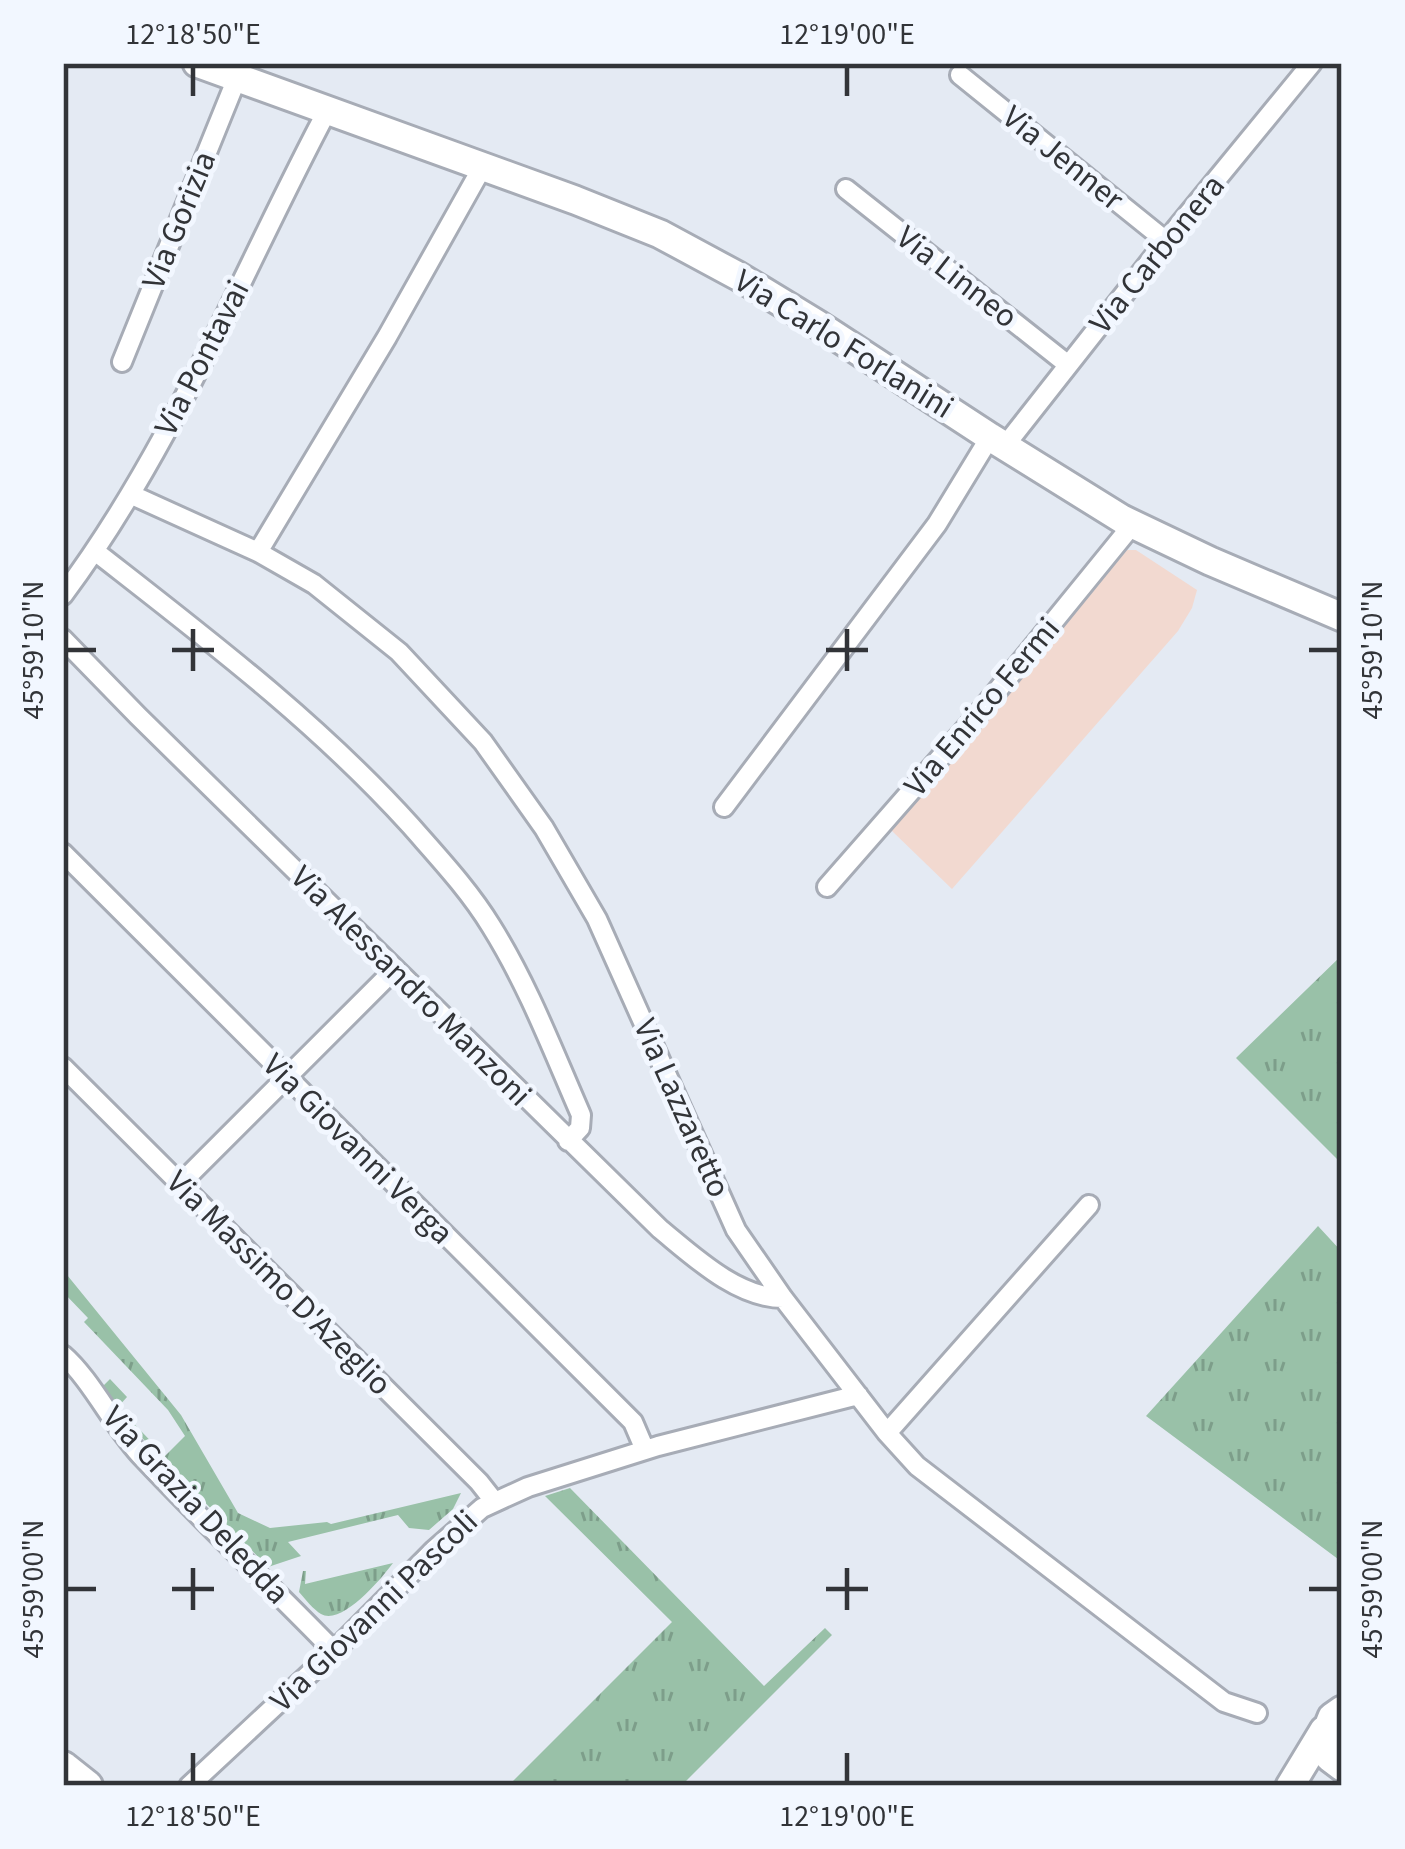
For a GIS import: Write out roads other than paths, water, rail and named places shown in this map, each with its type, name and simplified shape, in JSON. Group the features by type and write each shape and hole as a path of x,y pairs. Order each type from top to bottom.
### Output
{"street":[{"name":"Via Carlo Forlanini","path":"196,63 483,166 636,224 700,254 1133,524 1342,616"},
{"name":"Via Carbonera","path":"724,807 997,442 1067,364 1312,63"},
{"name":"Via Jenner","path":"960,75 1166,241"},
{"name":"Via Gorizia","path":"122,362 237,78"},
{"name":"Via Pontavai","path":"63,596 132,495 326,112"},
{"path":"258,552 483,166"},
{"name":"Via Linneo","path":"846,189 1067,364"},
{"name":"Via Lazzaretto","path":"132,495 258,552 314,584 399,652 462,717 544,828 597,919 736,1230 887,1433 917,1466 1224,1702 1257,1713"},
{"name":"Via Enrico Fermi","path":"827,887 975,718 1133,524"},
{"path":"95,552 314,727 460,883 514,967 581,1115 580,1128 568,1141"},
{"name":"Via Alessandro Manzoni","path":"63,639 568,1141 688,1252 746,1289 783,1298"},
{"name":"Via Giovanni Verga","path":"63,853 633,1422 645,1450"},
{"path":"180,1184 394,970"},
{"name":"Via Massimo D'Azeglio","path":"63,1067 494,1501"},
{"path":"887,1433 1089,1205"},
{"name":"Via Grazia Deledda","path":"63,1355 143,1458 334,1651"},
{"name":"Via Giovanni Pascoli","path":"189,1786 434,1550 494,1501 645,1450 858,1395"},
{"path":"1315,1786 1342,1770 1325,1748 1334,1718"},
{"path":"1290,1786 1334,1718"}]}
